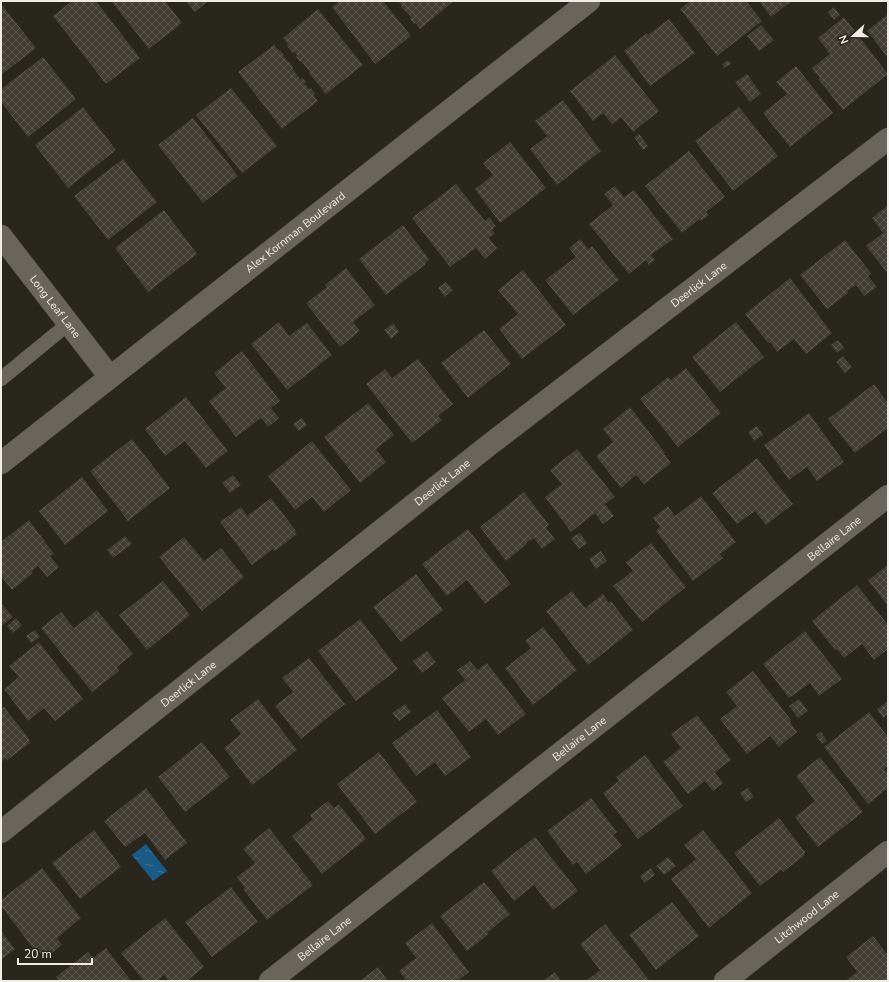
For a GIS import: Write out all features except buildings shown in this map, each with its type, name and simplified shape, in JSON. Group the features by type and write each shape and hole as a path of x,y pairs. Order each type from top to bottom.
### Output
{"street":[{"name":"Alex Kornman Boulevard","path":"3,458 110,377 590,1"},
{"name":"Deerlick Lane","path":"1,832 489,445 888,139"},
{"name":"Long Leaf Lane","path":"2,241 110,377"},
{"name":"Bellaire Lane","path":"270,981 888,496"},
{"name":"Litchwood Lane","path":"725,981 888,852"}],"lane":[{"path":"1,379 68,324"}],"water":[{"path":"146,844 167,871 153,881 132,855"}]}
